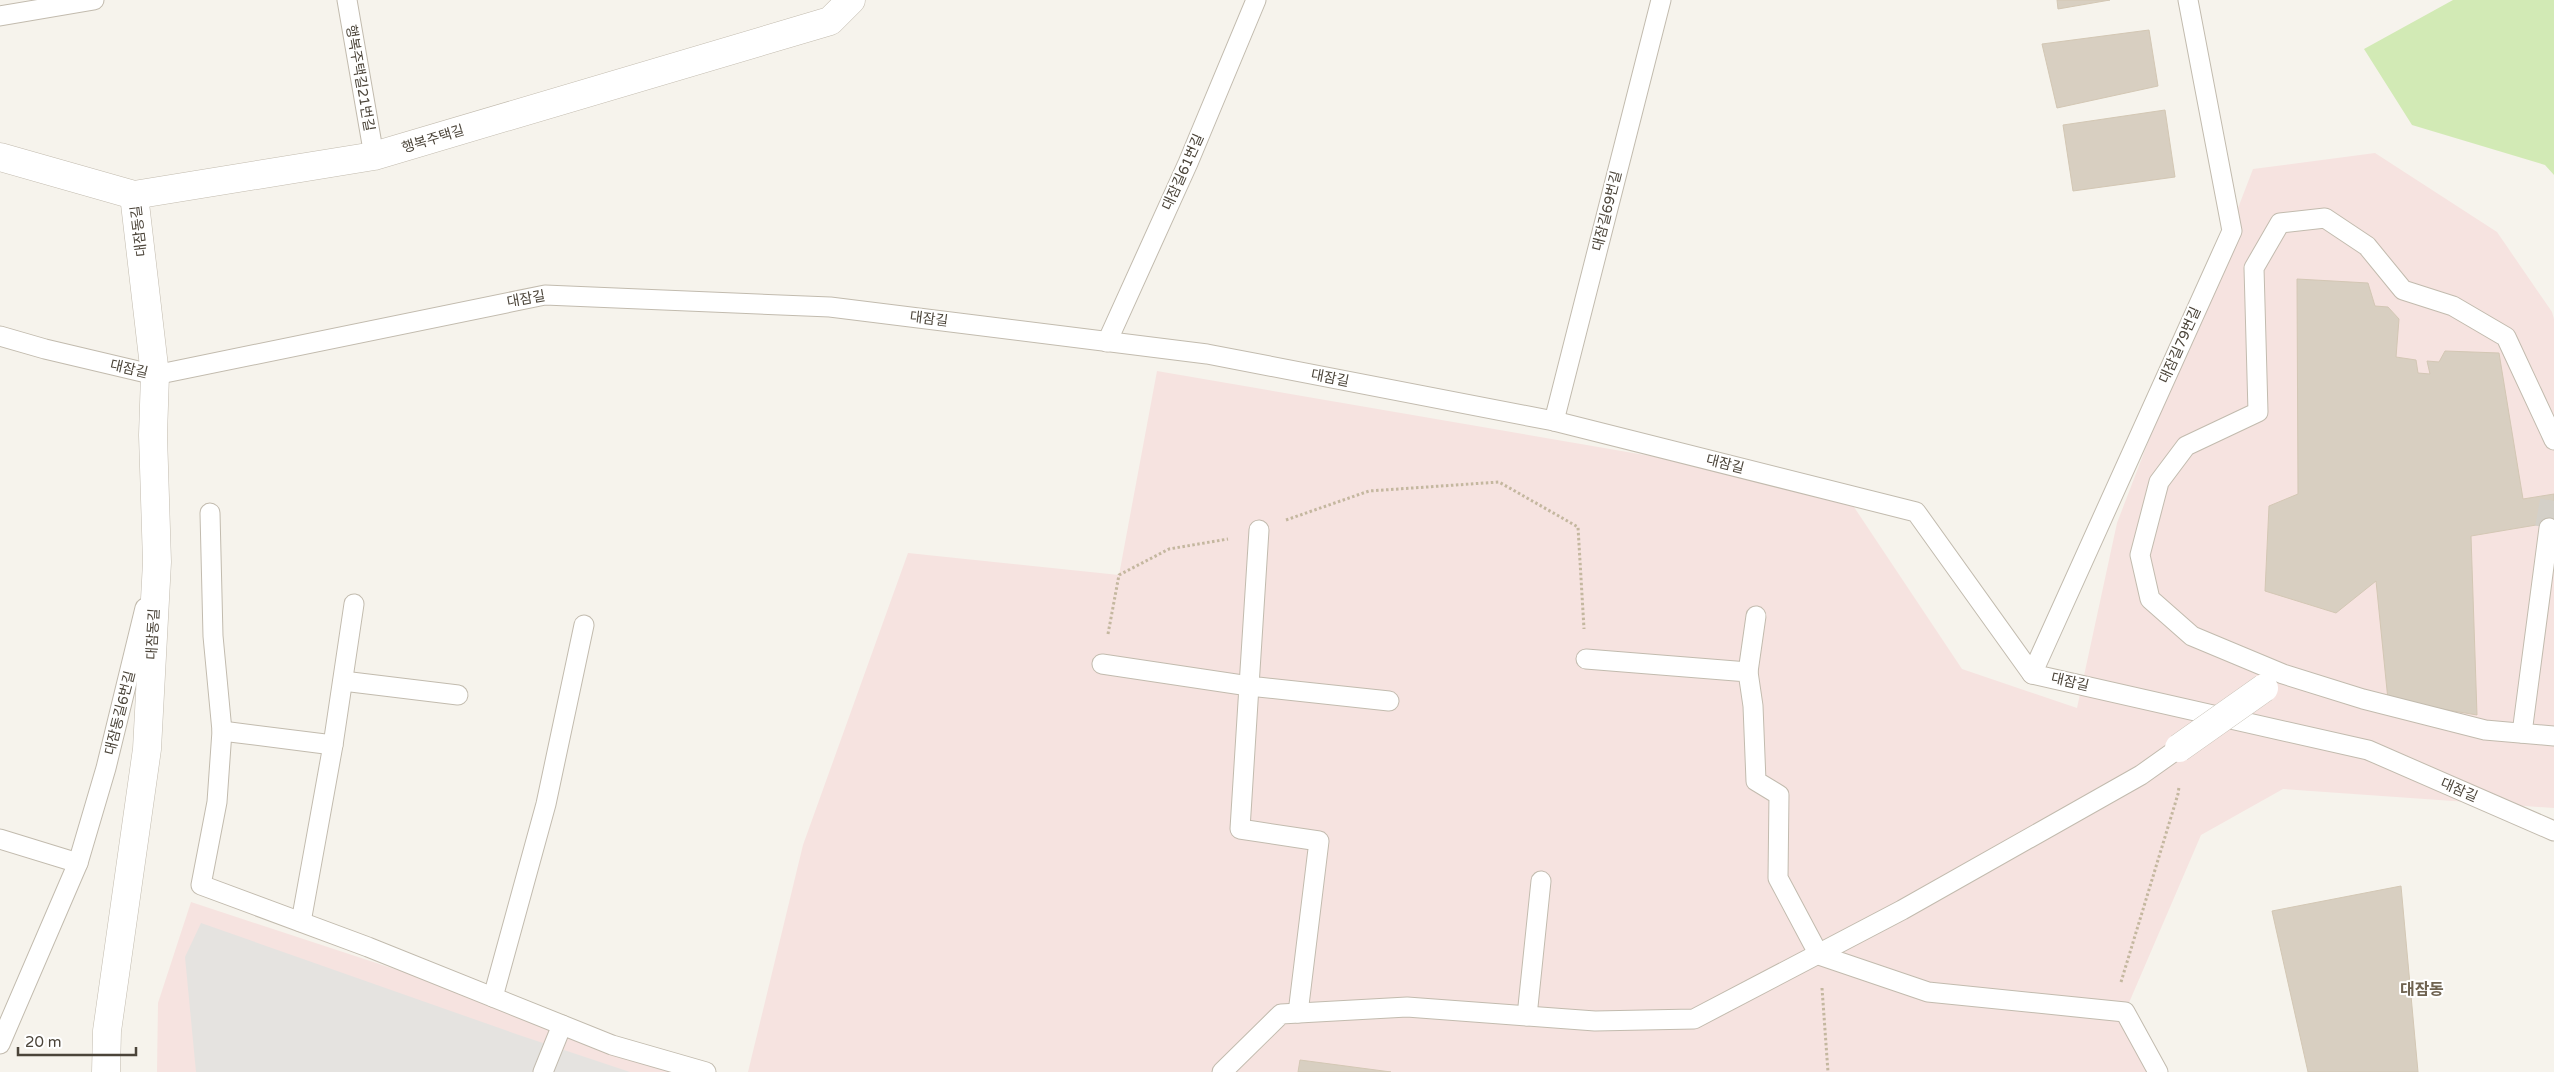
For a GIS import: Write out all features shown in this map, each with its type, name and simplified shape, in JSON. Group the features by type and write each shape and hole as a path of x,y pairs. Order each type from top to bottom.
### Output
{"street":[{"name":"행복주택길","path":"0,157 134,195 374,156 828,11 851,0"},
{"name":"대잠동길","path":"106,1072 107,1031 147,749 157,562 153,435 156,375 134,195"},
{"path":"2179,748 2274,681"}],"lane":[{"path":"0,16 94,0"},
{"name":"행복주택길21번길","path":"346,0 374,156"},
{"name":"대잠길61번길","path":"1107,342 1188,163 1256,0"},
{"name":"대잠길69번길","path":"1554,421 1661,0"},
{"name":"대잠길79번길","path":"2032,674 2232,231 2188,0"},
{"path":"2554,440 2506,337 2453,306 2403,290 2366,246 2325,218 2280,223 2254,268 2258,412 2186,446 2159,482 2140,555 2150,599 2192,636 2274,681 2364,699 2485,730 2554,736"},
{"name":"대잠길","path":"0,336 45,349 156,375 545,295 830,307 1207,354 1554,421 1916,512 2032,674 2368,750 2554,831"},
{"path":"210,513 213,636 222,731 217,802 202,885 301,922 612,1045 706,1072"},
{"path":"2522,733 2549,528"},
{"path":"1258,530 1240,829 1319,842 1298,1013"},
{"name":"대잠동길6번길","path":"0,1044 78,863 106,768 157,562"},
{"path":"301,922 334,745 354,604"},
{"path":"1756,616 1748,672 1752,706 1756,782 1779,794 1778,878 1820,955 1928,992 2125,1012 2158,1072"},
{"path":"493,998 546,804 584,625"},
{"path":"1586,659 1748,672"},
{"path":"1102,664 1249,686 1389,701"},
{"path":"343,681 458,695"},
{"path":"222,731 334,745"},
{"path":"1222,1072 1281,1014 1407,1007 1595,1021 1694,1019 1820,955 2141,774 2179,748"},
{"path":"0,839 78,863"},
{"path":"1527,1016 1541,881"},
{"path":"543,1072 562,1025"},
{"path":"1244,1072 1246,1050"}],"path":[{"path":"1102,664 1119,576 1169,549 1236,538 1369,491 1499,482 1578,527 1586,659"},
{"path":"2112,1011 2178,794 2179,748"},
{"path":"1820,955 1828,1072"}],"shaded area":[{"path":"2375,153 2497,232 2552,312 2554,319 2554,808 2283,789 2201,835 2125,1012 2158,1072 748,1072 803,845 908,553 1119,575 1157,371 1842,489 1962,669 2077,708 2117,523 2253,169"},
{"path":"191,902 707,1072 157,1072 158,1003"},
{"path":"201,923 630,1072 196,1072 185,957"}],"green space":[{"path":"2453,0 2554,0 2554,175 2545,165 2412,125 2364,49"}],"building":[{"path":"2057,0 2110,0 2058,9"},
{"path":"2149,30 2158,86 2057,108 2042,44"},
{"path":"2165,110 2175,177 2073,191 2063,125"},
{"path":"2297,279 2368,283 2375,306 2388,307 2399,319 2396,357 2416,360 2418,373 2430,374 2427,361 2439,362 2445,351 2499,353 2523,499 2554,494 2554,522 2471,536 2477,715 2388,700 2376,581 2336,613 2265,591 2269,506 2298,494"},
{"path":"2401,886 2418,1072 2308,1072 2272,911"},
{"path":"1300,1060 1391,1072 1298,1072"}],"tunnel":[{"path":"2549,528 2554,501"}],"district":[{"name":"대잠동","path":"2422,990"}]}
